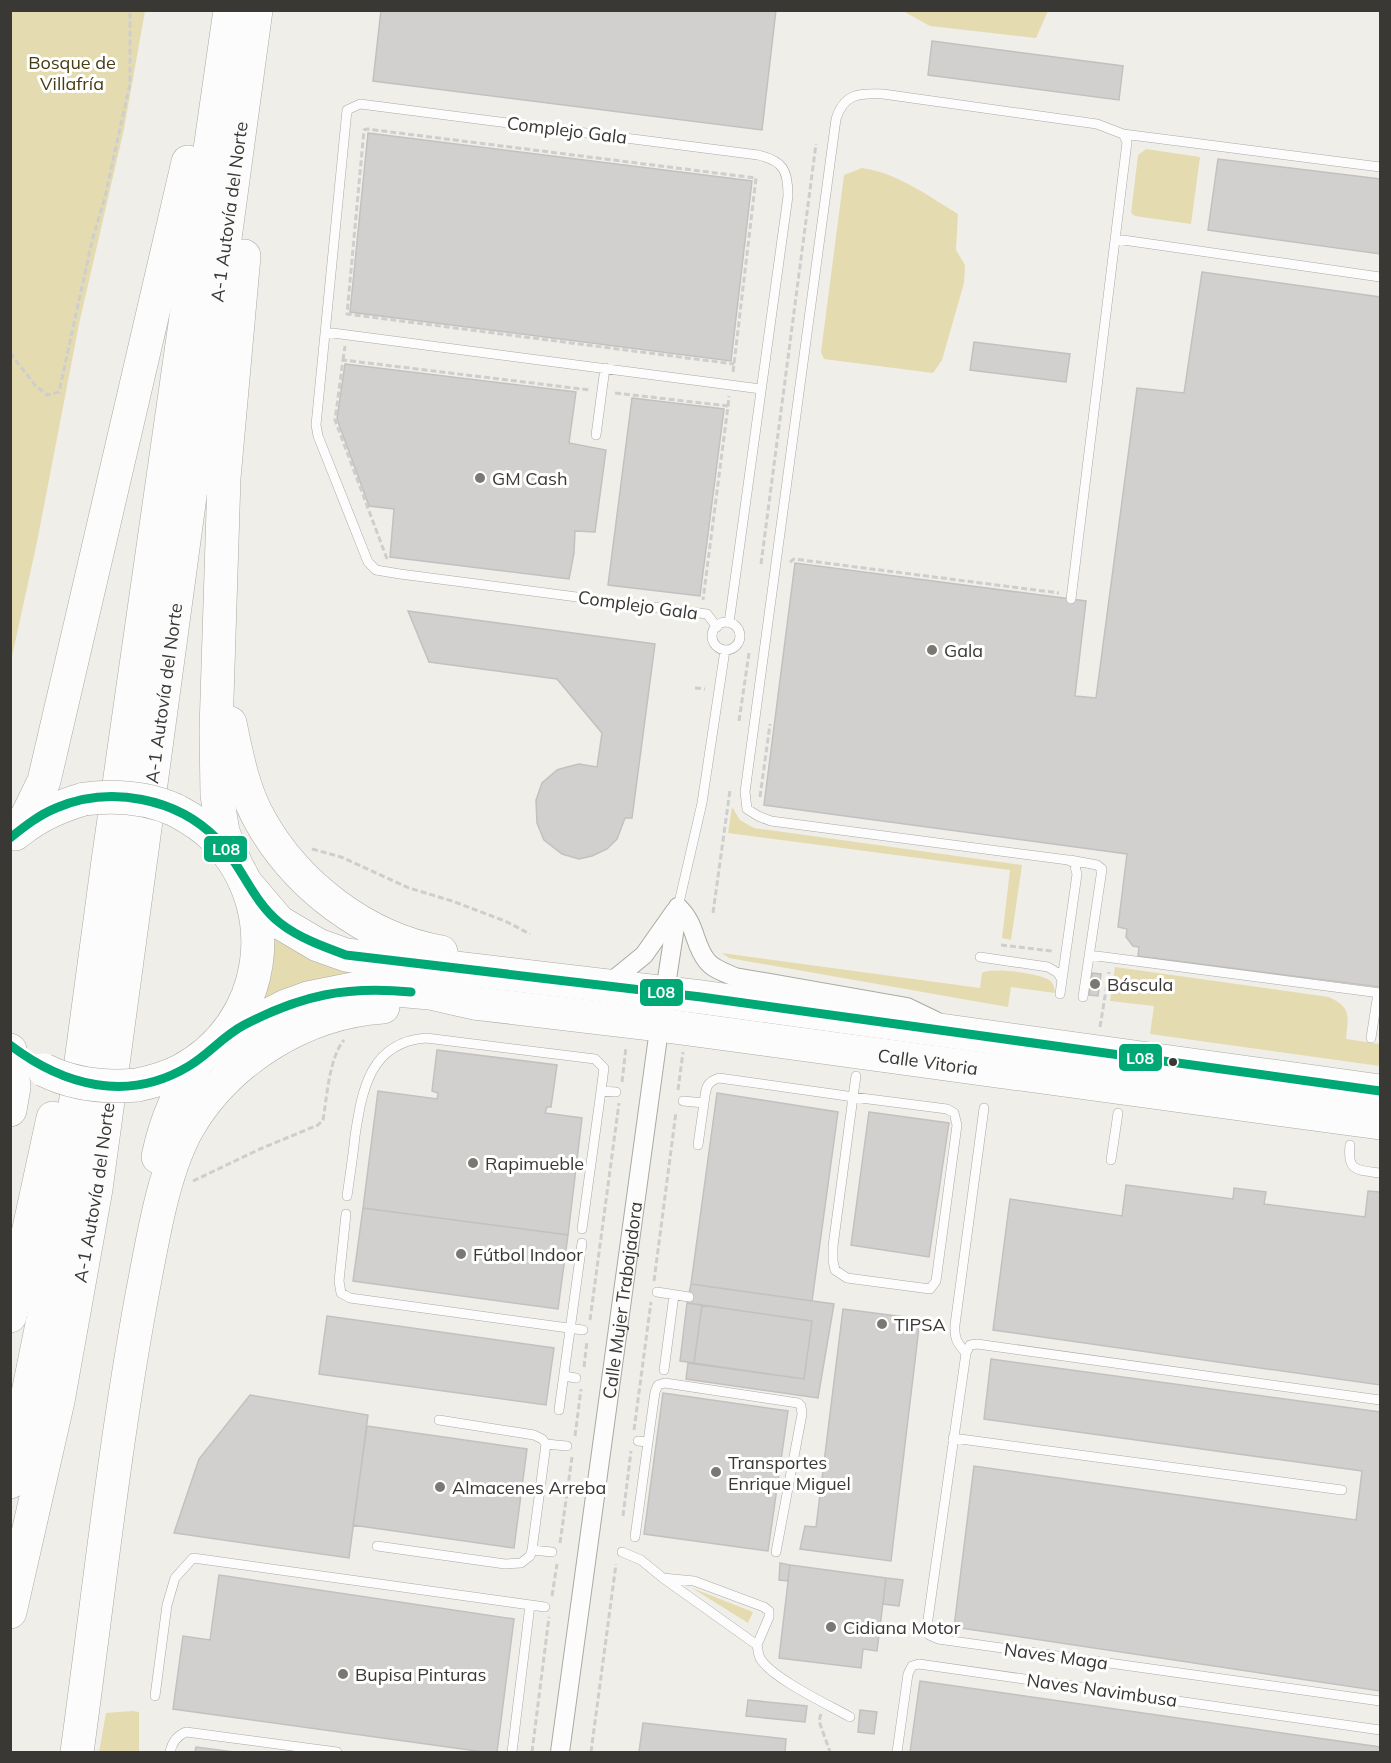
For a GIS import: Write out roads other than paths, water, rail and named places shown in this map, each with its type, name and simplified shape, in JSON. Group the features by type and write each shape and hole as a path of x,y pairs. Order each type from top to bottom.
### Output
{"highway":[{"path":"13,836 27,816 44,781 185,176 219,10"},
{"name":"A-1 Autovía del Norte","path":"10,1482 44,1319 61,1210 108,861 230,10"},
{"name":"A-1 Autovía del Norte","path":"10,1612 58,1401 96,1189 256,10"},
{"path":"10,1044 44,1070 69,1080 92,1085 113,1087 137,1085 168,1077 197,1061 223,1038 240,1014 250,993 256,970 259,941 256,914 223,832 216,782 216,730 224,477 254,148 270,10"},
{"path":"224,477 222,560 228,711 239,768 254,808 287,858 321,895 346,913 390,936 436,951 554,968 593,984"},
{"name":"Calle Vitoria","path":"13,836 42,814 61,806 84,799 131,797 175,810 207,830 279,922 318,945 346,956 665,993 1380,1091"},
{"path":"10,1316 108,861"},
{"name":"Calle Vitoria","path":"223,1038 286,1006 308,998 358,988 430,993 474,1003 660,1025 1380,1124"},
{"path":"130,1358 152,1244 174,1158 189,1126 223,1083 273,1042 303,1027 342,1014 382,1007 474,1003"},
{"path":"10,1050 14,1087 10,1110"},
{"path":"77,1752 130,1358 141,1248 159,1149 172,1107 197,1061"}],"street":[{"path":"593,984 617,976 644,955 678,907 687,916 707,961 717,969 735,977 907,1007 929,1016 952,1032"},
{"name":"Calle Mujer Trabajadora","path":"560,1752 678,907"},
{"path":"474,1003 492,993 646,1008 655,1004 665,993"},
{"path":"660,1025 675,1013 685,1010 784,1022 801,1022 833,1015"}],"lane":[{"path":"1083,997 1102,869 1097,865 771,821 747,809 745,800 834,131 840,108 848,99 861,93 883,94 1097,124 1123,134 1380,167"},
{"name":"Complejo Gala","path":"717,627 707,614 376,570 368,562 318,436 316,425 347,110 354,106 370,105 758,155 774,160 782,166 788,179 788,196 729,623"},
{"path":"1067,596 1127,157 1127,142 1123,134"},
{"path":"1116,239 1380,277"},
{"path":"325,332 761,389"},
{"path":"596,435 605,368"},
{"path":"729,623 734,624 739,631 740,640 735,647 725,650 718,647 713,634 720,624 729,623"},
{"path":"678,907 702,803 725,650"},
{"path":"1060,994 1077,874 1074,863 1068,860"},
{"path":"1089,955 1379,993 1371,1038"},
{"path":"980,957 1048,967 1058,973 1062,980"},
{"path":"347,1196 360,1107 366,1083 381,1058 409,1039 426,1038 595,1059 604,1068 582,1229"},
{"path":"698,1145 707,1085 719,1078 853,1097 947,1109 954,1113 957,1125 936,1281 930,1288 847,1278 835,1270 832,1260 833,1246 853,1097 856,1076"},
{"path":"602,1091 618,1093"},
{"path":"680,1100 704,1103"},
{"path":"984,1108 954,1336 966,1353 970,1345 977,1344 1380,1400"},
{"path":"1111,1161 1118,1113"},
{"path":"1350,1145 1349,1163 1352,1167 1380,1173"},
{"path":"346,1214 339,1281 340,1293 350,1298 586,1330"},
{"path":"559,1410 582,1243"},
{"path":"655,1292 689,1297"},
{"path":"664,1370 674,1295"},
{"name":"Naves Maga","path":"966,1353 927,1626 929,1635 938,1639 1380,1701"},
{"path":"564,1376 579,1378"},
{"path":"635,1537 655,1392 658,1386 665,1383 798,1403 801,1406 802,1414 776,1552"},
{"path":"439,1420 534,1435 546,1444 567,1446"},
{"path":"953,1438 1342,1490"},
{"path":"638,1441 648,1443"},
{"path":"377,1546 505,1564 521,1563 530,1556 532,1550 546,1444"},
{"path":"532,1550 555,1552"},
{"path":"622,1552 640,1560 757,1645"},
{"path":"155,1696 168,1605 175,1578 193,1558 548,1607"},
{"path":"663,1578 694,1581 764,1607 769,1611 769,1617 757,1645 759,1657 791,1684 850,1717"},
{"path":"512,1752 530,1605"},
{"name":"Naves Navimbusa","path":"897,1752 908,1674 912,1666 919,1664 1380,1730"},
{"path":"170,1752 179,1735 186,1732 337,1752"}],"place":[{"name":"GM Cash","path":"480,478"},
{"name":"Gala","path":"932,650"},
{"name":"Báscula","path":"1095,984"},
{"name":"Rapimueble","path":"473,1163"},
{"name":"Fútbol Indoor","path":"461,1254"},
{"name":"TIPSA","path":"882,1324"},
{"name":"Transportes Enrique Miguel","path":"716,1472"},
{"name":"Almacenes Arreba","path":"440,1487"},
{"name":"Cidiana Motor","path":"831,1627"},
{"name":"Bupisa Pinturas","path":"343,1674"}],"park label":[{"name":"Bosque de Villafría","path":"72,72"}]}
